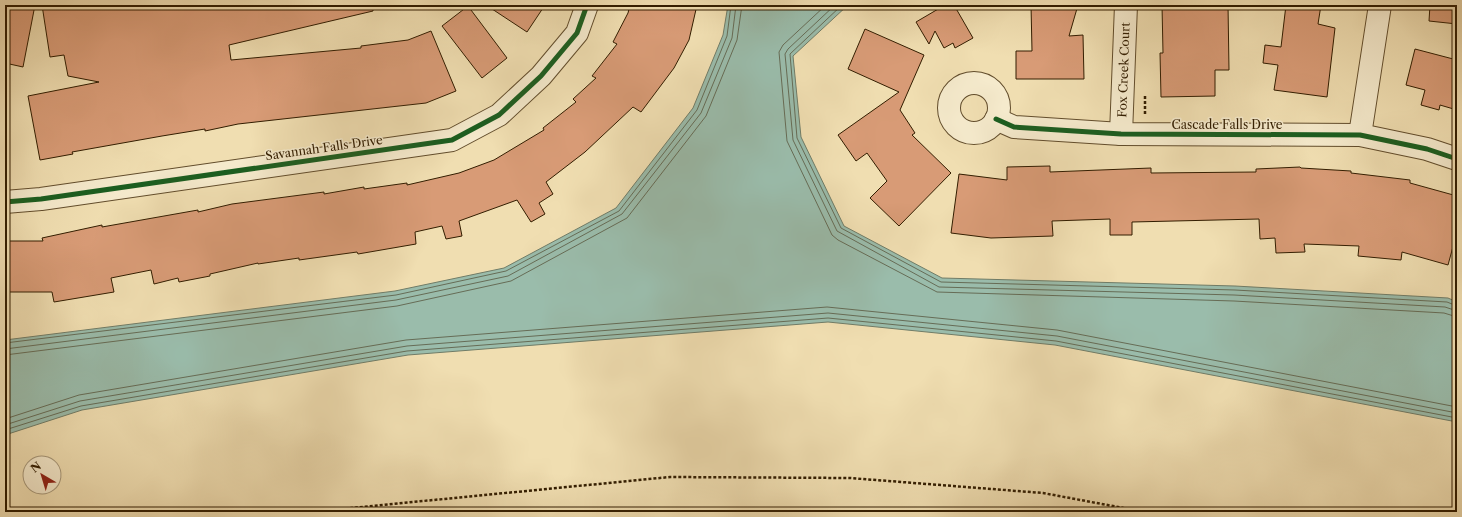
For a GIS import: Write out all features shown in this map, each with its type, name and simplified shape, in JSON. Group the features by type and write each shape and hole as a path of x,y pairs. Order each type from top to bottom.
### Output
{"street":[{"name":"Savannah Falls Drive","path":"5,202 41,199 452,140 499,115 541,76 577,33 587,5"},
{"name":"Fox Creek Court","path":"1121,134 1126,5"},
{"path":"1360,135 1380,5"},
{"name":"Cascade Falls Drive","path":"996,119 1014,128 1121,134 1360,135 1427,149 1457,158"}],"path":[{"path":"310,512 686,477 850,478 1043,493 1145,512"}],"water":[{"path":"728,5 848,5 793,56 801,137 844,226 942,278 1235,286 1448,298 1457,302 1457,422 1055,345 828,322 408,355 82,410 5,435 5,340 395,291 504,268 616,208 693,108 723,35"}],"building":[{"path":"5,5 35,5 23,67 5,63"},
{"path":"42,5 373,5 373,11 229,45 231,60 361,48 361,46 408,40 431,31 456,91 426,103 238,124 205,131 205,129 72,152 73,154 40,160 28,96 99,82 68,76 64,55 50,57"},
{"path":"486,5 545,5 527,32"},
{"path":"630,5 697,5 689,40 674,68 641,112 633,107 585,152 546,182 553,194 539,203 545,214 531,222 517,200 459,221 462,236 446,239 442,226 415,232 416,244 358,254 357,252 299,260 299,258 258,263 210,274 210,276 179,282 178,278 154,284 151,270 111,278 114,292 54,302 52,292 5,292 5,241 43,241 42,238 102,225 102,227 198,210 198,212 232,204 324,192 324,194 364,187 364,189 407,183 407,185 459,173 494,160 544,130 543,128 576,102 573,99 596,78 592,76 617,44 613,42 628,13"},
{"path":"945,5 954,5 973,38 955,48 953,43 944,48 935,31 929,44 916,22"},
{"path":"1031,5 1078,5 1069,36 1083,35 1084,79 1016,79 1016,51 1032,51"},
{"path":"1162,5 1228,5 1229,70 1215,70 1215,96 1161,97 1160,53 1163,53"},
{"path":"1286,5 1321,5 1318,24 1335,28 1327,97 1274,90 1278,65 1263,63 1265,45 1281,47"},
{"path":"1430,5 1457,5 1457,24 1429,21"},
{"path":"468,6 507,58 482,78 442,26"},
{"path":"865,29 924,55 900,110 915,133 912,135 951,173 899,226 870,198 887,181 867,153 856,161 838,135 899,92 848,69"},
{"path":"1415,49 1457,60 1457,110 1440,105 1439,110 1421,105 1425,90 1406,85"},
{"path":"1050,166 1050,172 1151,168 1151,173 1256,172 1256,169 1300,167 1351,171 1351,173 1410,180 1410,183 1457,196 1457,232 1448,265 1402,252 1401,260 1358,256 1359,246 1304,244 1305,252 1276,253 1275,238 1260,239 1259,219 1132,222 1132,235 1110,235 1110,219 1052,221 1053,236 991,238 951,233 959,174 1007,180 1007,167"}],"cycle path":[{"path":"5,202 41,199 452,140 499,115 541,76 577,33 587,5"},
{"path":"996,119 1014,127 1121,134 1360,135 1427,149 1457,159"}]}
